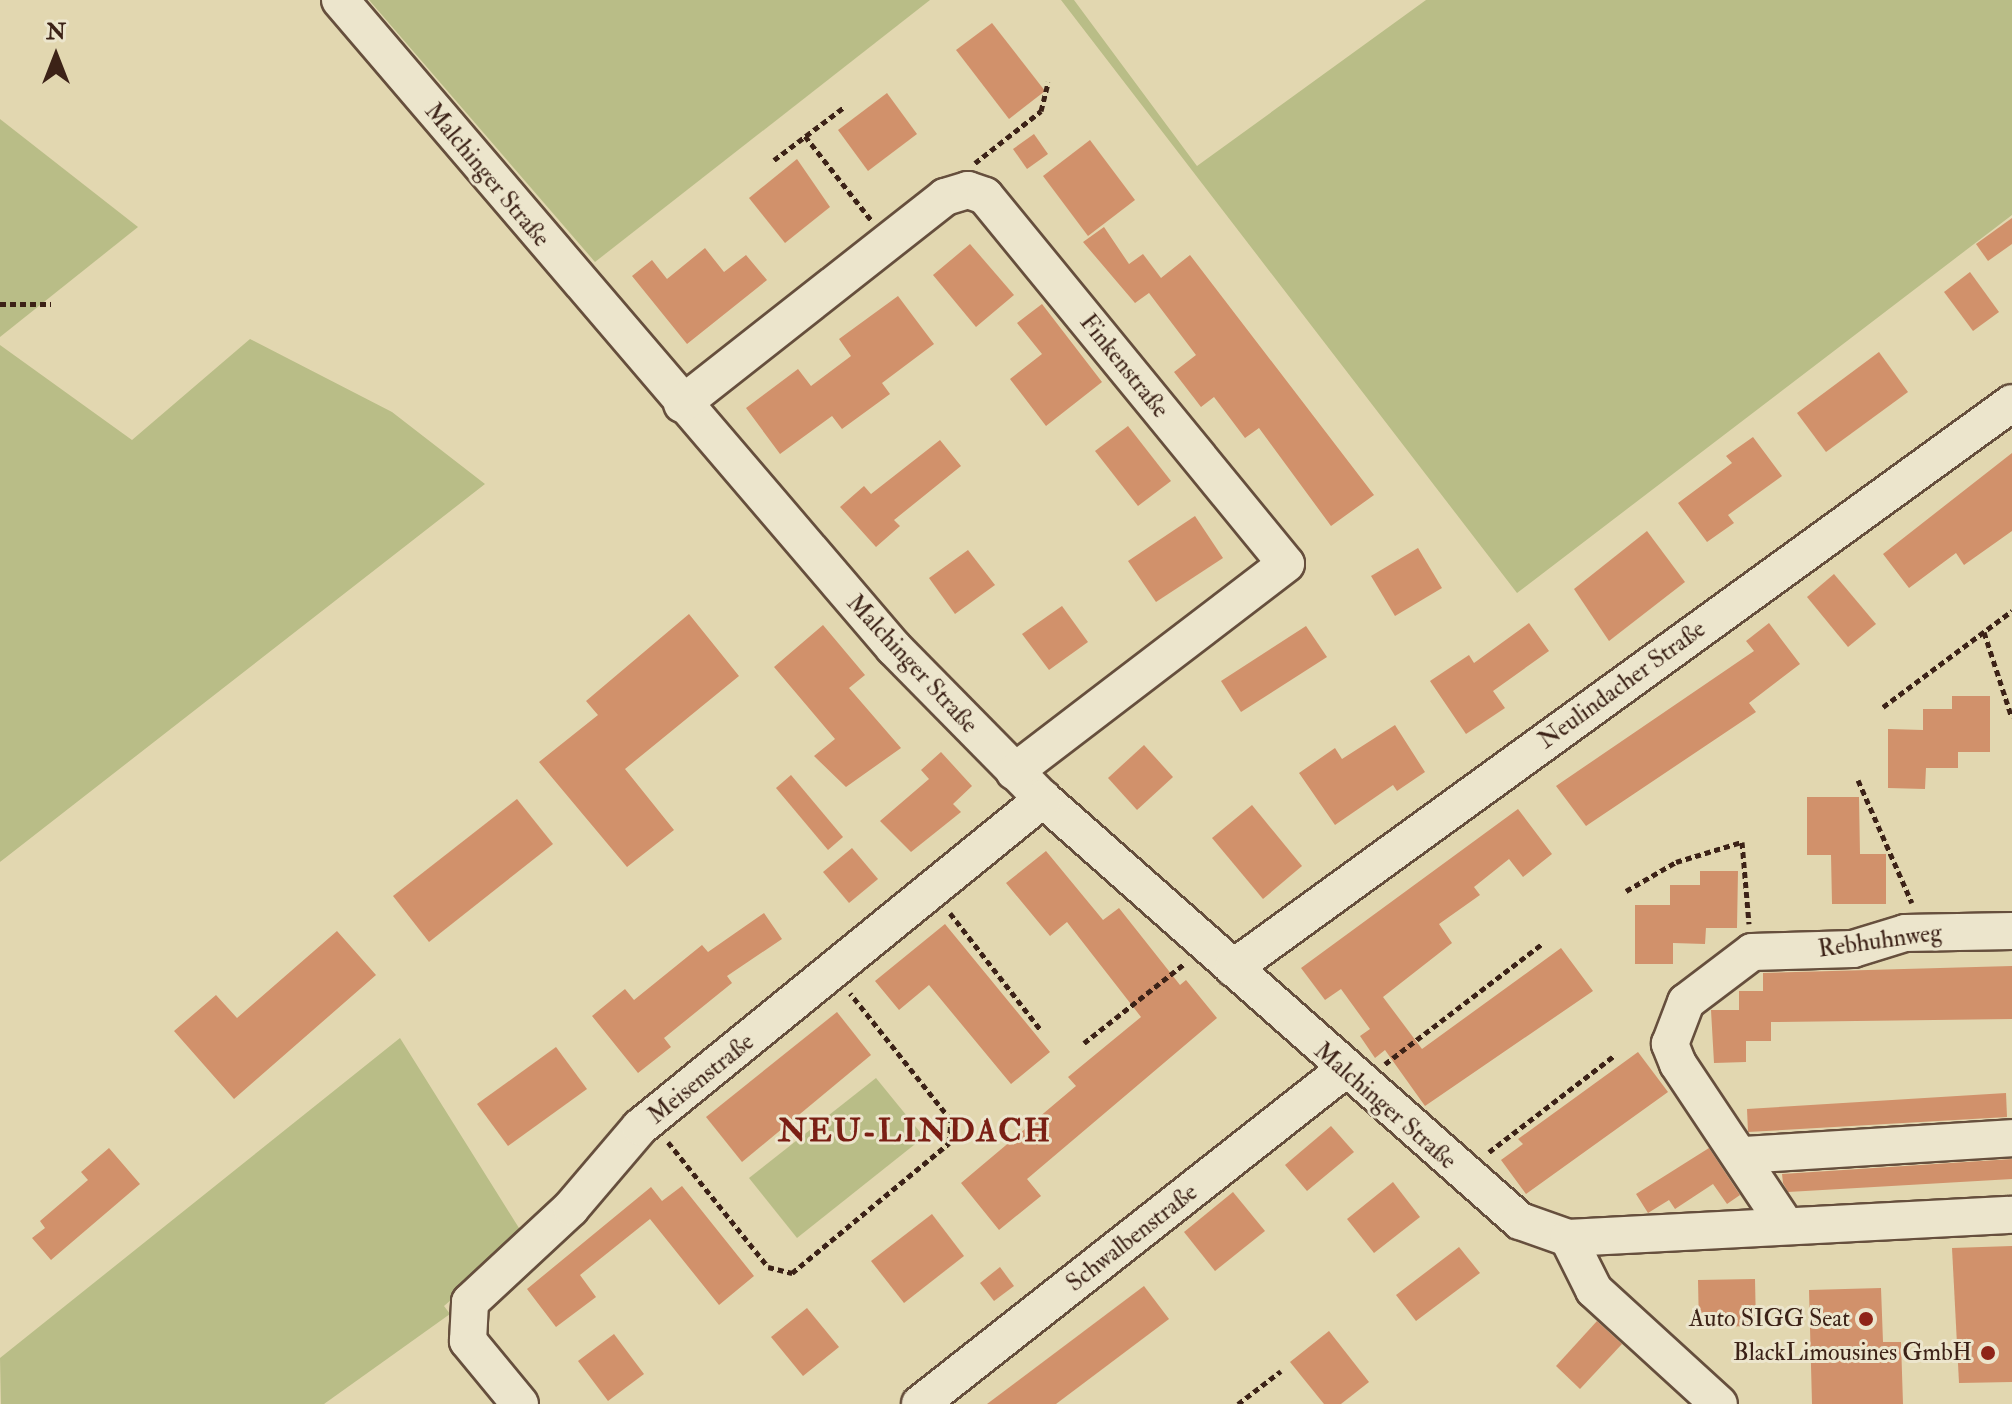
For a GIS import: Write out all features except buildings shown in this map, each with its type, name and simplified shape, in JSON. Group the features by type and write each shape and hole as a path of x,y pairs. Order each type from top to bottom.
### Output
{"street":[{"name":"Malchinger Straße","path":"340,0 682,404 894,648 1043,799 1351,1077 1520,1221 1568,1238 1784,1223 2012,1215"},
{"path":"682,404 945,197 968,190"},
{"name":"Finkenstraße","path":"968,190 985,196 1286,564 1014,772"},
{"name":"Neulindacher Straße","path":"1220,957 2012,403"},
{"name":"Meisenstraße","path":"520,1404 468,1341 470,1302 571,1208 650,1120 933,892 1043,799"},
{"name":"Rebhuhnweg","path":"1752,952 1853,949 1921,932 2012,931"},
{"path":"1752,952 1686,1002 1670,1044 1784,1223"},
{"name":"Schwalbenstraße","path":"920,1404 1351,1077"},
{"path":"1743,1155 2012,1138"},
{"path":"1568,1238 1594,1290 1719,1404"}],"path":[{"path":"968,190 977,158 1041,111 1048,82"},
{"path":"774,160 844,107"},
{"path":"805,136 888,242"},
{"path":"0,304 51,304"},
{"path":"1883,707 2012,611"},
{"path":"1984,632 2012,718"},
{"path":"1858,780 1921,932"},
{"path":"1626,891 1676,862 1742,842 1752,952"},
{"path":"933,892 1040,1029"},
{"path":"1351,1077 1543,943"},
{"path":"1084,1043 1220,957"},
{"path":"650,1120 768,1267 792,1273 949,1143 951,1120 834,971"},
{"path":"1463,1173 1615,1055"},
{"path":"1238,1404 1281,1371"}],"green space":[{"path":"369,0 930,0 595,262"},
{"path":"1061,0 1074,0 1197,166 1426,0 2012,0 2012,215 1517,593"},
{"path":"0,119 138,227 0,337"},
{"path":"250,339 392,412 485,484 0,862 0,345 132,440"},
{"path":"400,1038 524,1236 444,1306 450,1314 324,1404 1,1404 0,1358"},
{"path":"876,1078 924,1137 797,1238 749,1178"}],"place":[{"name":"Auto SIGG Seat","path":"1866,1319"},
{"name":"BlackLimousines GmbH","path":"1988,1353"}],"district":[{"name":"NEU-LINDACH","path":"915,1131"}]}
